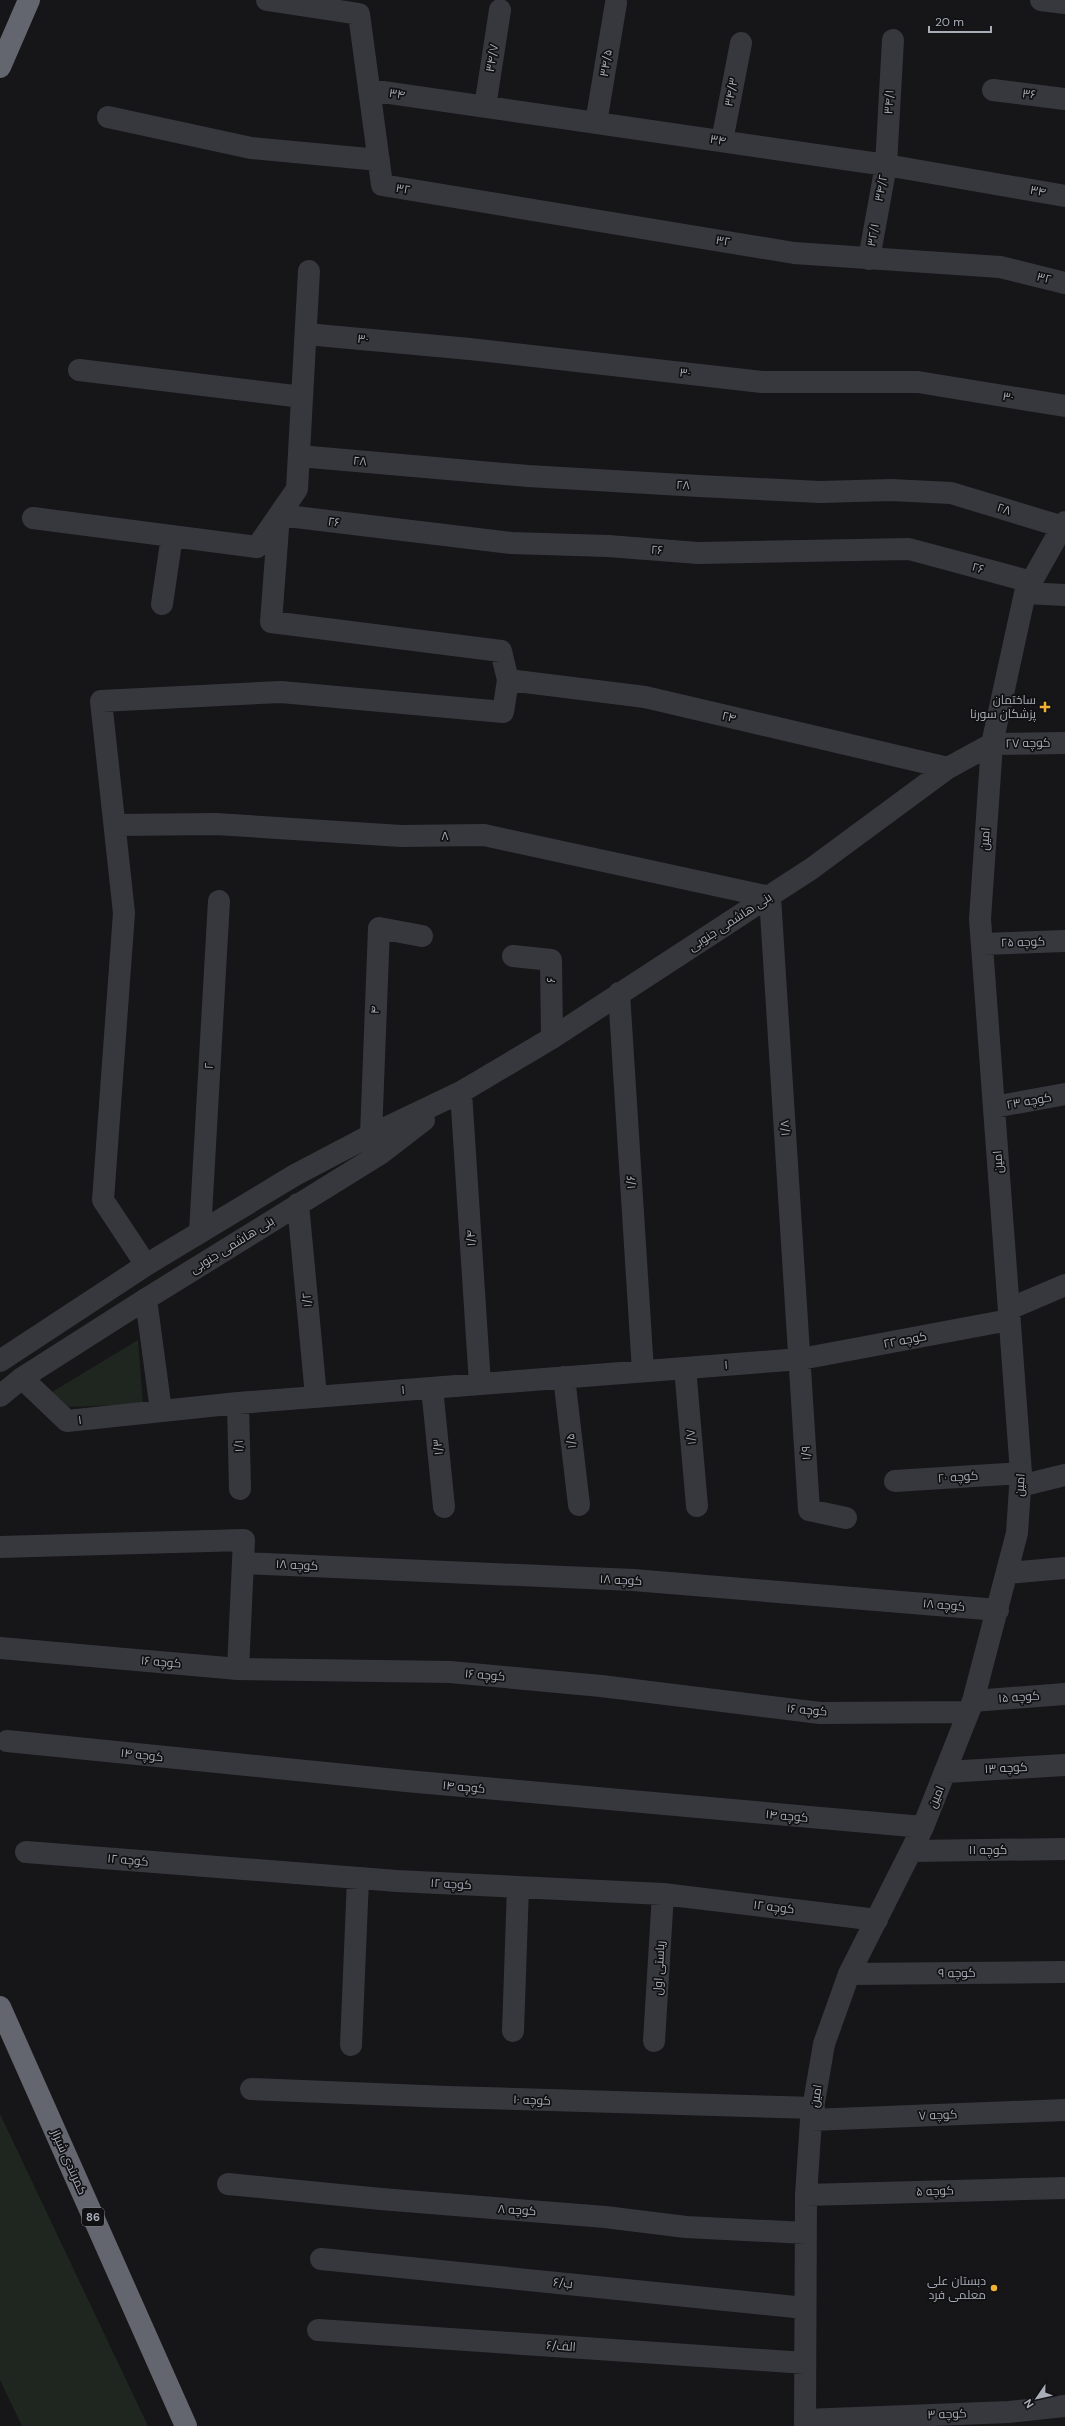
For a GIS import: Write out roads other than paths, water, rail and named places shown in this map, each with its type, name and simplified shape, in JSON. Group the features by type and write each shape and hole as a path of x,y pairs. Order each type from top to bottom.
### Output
{"highway":[{"path":"0,67 29,0"},
{"name":"کمربندی شیراز","path":"0,2007 186,2426"}],"street":[{"path":"108,117 251,148 379,160 359,14 332,5 267,0"},
{"path":"1041,0 1065,3"},
{"name":"۳۴/۵","path":"596,123 616,3"},
{"name":"۳۴/۷","path":"485,107 500,10"},
{"name":"۳۴/۱","path":"886,164 893,40"},
{"name":"۳۴/۳","path":"722,141 741,43"},
{"name":"۳۴","path":"369,90 886,164 1065,196"},
{"name":"۳۶","path":"993,90 1065,99"},
{"name":"۳۲","path":"379,160 382,185 794,253 1000,267 1065,283"},
{"name":"۳۴/۲","path":"877,212 886,164"},
{"name":"۳۲/۱","path":"869,259 877,212"},
{"path":"33,518 257,547 297,489 309,272"},
{"name":"۳۰","path":"306,334 470,349 762,382 918,382 1065,406"},
{"path":"78,370 302,397"},
{"name":"۲۸","path":"298,456 528,476 699,486 820,492 891,490 952,493 1064,524"},
{"path":"146,1265 103,1200 124,913 101,701 281,692 503,712 508,680 501,651 271,622 279,515"},
{"name":"۲۶","path":"279,515 511,543 608,546 698,553 909,549 1028,588 1065,595"},
{"name":"امین","path":"805,2423 806,2195 812,2114 824,2044 849,1974 923,1827 946,1772 970,1706 998,1610 1017,1533 1021,1479 980,919 992,744 1028,588 1064,524"},
{"path":"162,604 172,536"},
{"name":"۲۴","path":"508,680 645,697 948,768"},
{"name":"کوچه ۲۷","path":"992,744 1065,743"},
{"name":"بنی هاشمی جنوبی","path":"0,1361 146,1265 296,1175 371,1135 461,1092 552,1038 619,993 770,897 948,768 992,744"},
{"name":"۸","path":"115,825 216,824 401,836 484,835 770,897"},
{"name":"۱/۸","path":"770,897 801,1359"},
{"name":"۲","path":"200,1232 219,901"},
{"name":"۴","path":"371,1135 378,928 422,936"},
{"name":"کوچه ۲۵","path":"982,944 1065,941"},
{"name":"۶","path":"513,956 551,960 552,1038"},
{"name":"۱/۶","path":"619,993 643,1371"},
{"name":"بنی هاشمی جنوبی","path":"0,1396 22,1378 146,1299 380,1154 461,1092"},
{"name":"۱/۴","path":"461,1092 480,1384"},
{"name":"کوچه ۲۳","path":"994,1107 1065,1094"},
{"name":"۱/۲","path":"298,1204 316,1396"},
{"name":"کوچه ۲۲","path":"801,1359 1009,1314 1065,1285"},
{"path":"146,1299 161,1411"},
{"name":"۱","path":"22,1378 67,1421 238,1402 801,1359"},
{"name":"۱/۹","path":"801,1359 809,1510 846,1518"},
{"name":"۱/۷","path":"686,1368 697,1506"},
{"name":"۱/۵","path":"564,1377 579,1505"},
{"name":"۱/۳","path":"432,1388 444,1506"},
{"name":"۱/۱","path":"238,1402 240,1489"},
{"name":"کوچه ۲۰","path":"895,1481 1021,1479 1065,1475"},
{"path":"0,1547 244,1540 238,1669"},
{"name":"کوچه ۱۸","path":"243,1563 632,1580 998,1610"},
{"path":"1007,1573 1065,1568"},
{"name":"کوچه ۱۶","path":"0,1648 238,1669 450,1672 601,1686 820,1713 970,1706"},
{"name":"کوچه ۱۵","path":"970,1706 1065,1694"},
{"name":"کوچه ۱۴","path":"7,1741 406,1781 923,1827"},
{"name":"کوچه ۱۳","path":"946,1772 1065,1765"},
{"name":"کوچه ۱۱","path":"911,1851 1065,1849"},
{"name":"کوچه ۱۲","path":"26,1852 358,1879 663,1894 877,1920"},
{"path":"351,2045 358,1879"},
{"path":"512,2031 518,1887"},
{"name":"ریاستی اول","path":"654,2041 663,1894"},
{"name":"کوچه ۹","path":"849,1974 1065,1972"},
{"name":"کوچه ۱۰","path":"251,2089 812,2114"},
{"name":"کوچه ۷","path":"812,2114 1065,2110"},
{"name":"کوچه ۸","path":"228,2184 381,2199 605,2217 686,2227 806,2233"},
{"name":"کوچه ۵","path":"806,2195 1065,2188"},
{"name":"ب/۶","path":"321,2259 805,2308"},
{"name":"۶/الف","path":"318,2330 805,2363"},
{"name":"کوچه ۳","path":"805,2423 1009,2412 1065,2406"}],"place":[{"name":"ساختمان پزشکان سورنا","path":"1045,707"},
{"name":"دبستان علی معلمی فرد","path":"994,2288"}]}
